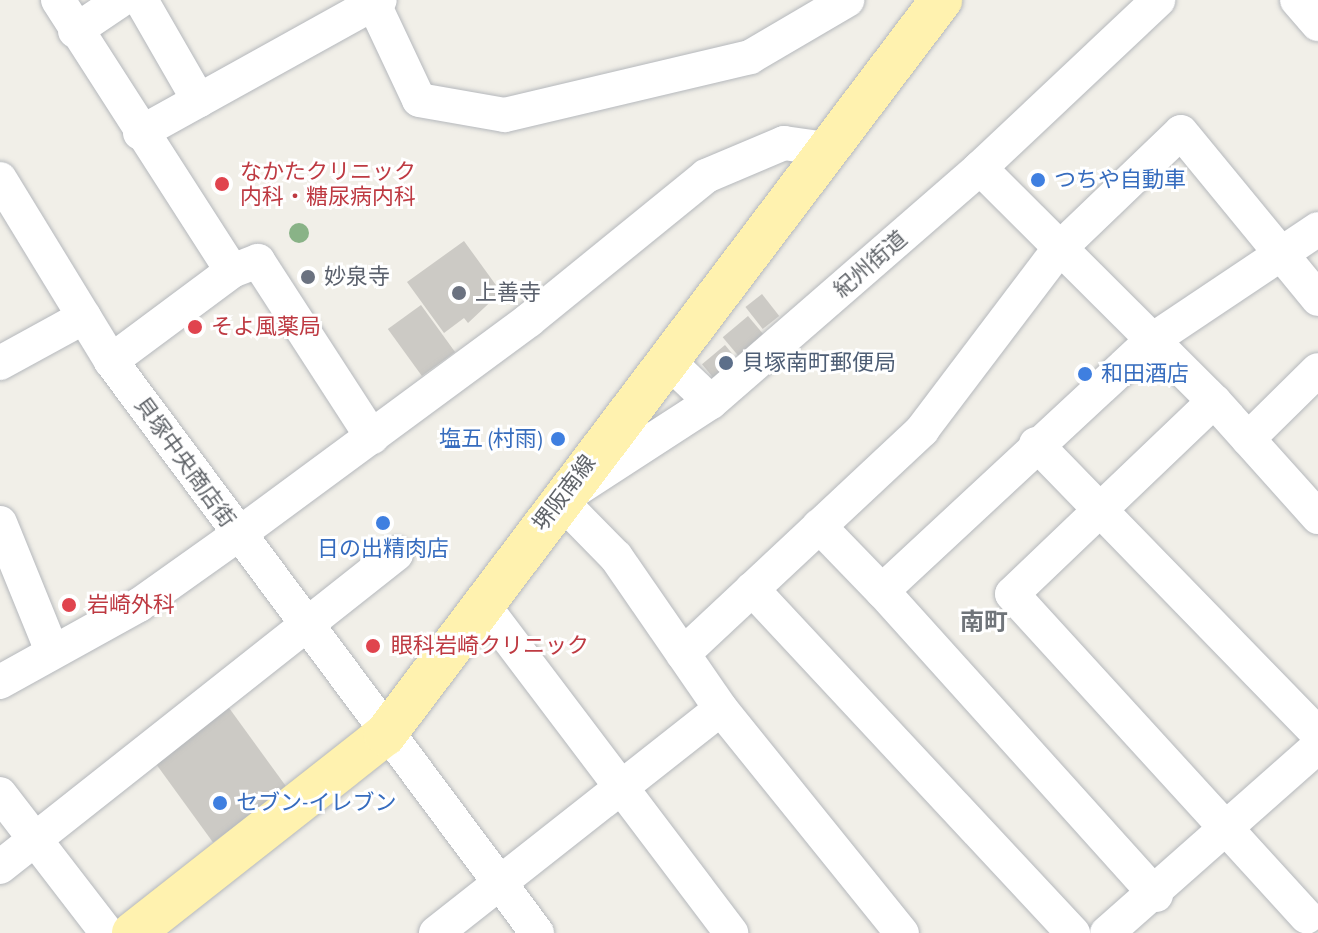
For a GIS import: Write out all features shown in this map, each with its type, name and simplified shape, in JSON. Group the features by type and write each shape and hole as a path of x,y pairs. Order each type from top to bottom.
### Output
{"main road":[{"name":"堺阪南線","path":"133,933 385,735 481,602 941,0"}],"street":[{"path":"58,0 140,133 232,271"},
{"path":"75,31 121,0"},
{"path":"141,0 199,101"},
{"path":"140,133 376,1 419,100 505,115 750,57 847,0"},
{"name":"紀州街道","path":"560,500 711,402 980,168 1158,0"},
{"path":"1297,0 1318,24"},
{"path":"683,654 922,430 1058,250 1181,132 1318,299"},
{"path":"0,682 139,605 239,534 372,437 706,176 784,143 825,149"},
{"path":"980,168 1058,250 1214,401 1318,517"},
{"name":"貝塚中央商店街","path":"0,179 111,361 308,623 385,735 502,882 537,933"},
{"path":"882,591 1036,444 1151,341 1284,258 1318,229"},
{"path":"111,361 232,271 258,261 372,437"},
{"path":"0,363 84,317"},
{"path":"666,359 711,402"},
{"path":"1248,439 1318,370"},
{"path":"1214,401 1012,594 1230,827 1307,917"},
{"path":"1036,444 1318,734"},
{"path":"560,500 616,557 721,709 902,933"},
{"path":"0,523 52,651"},
{"path":"819,526 882,591 1156,895"},
{"path":"0,867 396,554"},
{"path":"752,589 1073,933"},
{"path":"481,602 731,933"},
{"path":"436,933 721,709"},
{"path":"1107,933 1156,895 1318,746"},
{"path":"0,794 107,933"}],"building":[{"path":"464,241 501,292 468,323 464,318 444,333 407,282"},
{"path":"762,294 779,316 763,329 745,307"},
{"path":"421,305 455,352 422,376 388,329"},
{"path":"748,316 769,341 744,362 723,337"},
{"path":"725,345 742,365 719,384 702,364"},
{"path":"224,701 287,788 213,842 150,755"}],"place":[{"name":"つちや自動車","path":"1038,180"},
{"name":"なかたクリニック 内科・糖尿病内科","path":"222,184"},
{"name":"妙泉寺","path":"308,277"},
{"name":"上善寺","path":"459,293"},
{"name":"そよ風薬局","path":"195,327"},
{"name":"貝塚南町郵便局","path":"726,363"},
{"name":"和田酒店","path":"1085,374"},
{"name":"塩五 (村雨)","path":"558,439"},
{"name":"日の出精肉店","path":"383,523"},
{"name":"岩崎外科","path":"69,605"},
{"name":"眼科岩崎クリニック","path":"373,646"},
{"name":"セブン-イレブン","path":"220,803"}],"district":[{"name":"南町","path":"984,622"}]}
